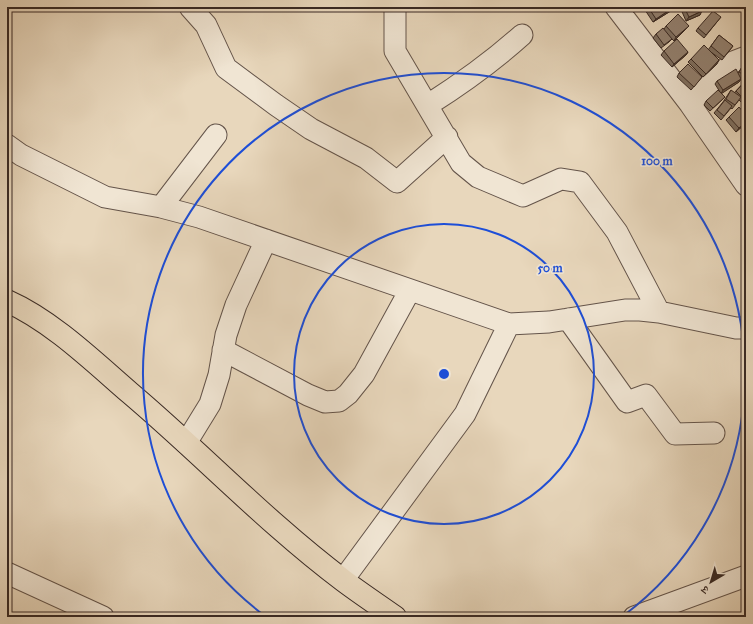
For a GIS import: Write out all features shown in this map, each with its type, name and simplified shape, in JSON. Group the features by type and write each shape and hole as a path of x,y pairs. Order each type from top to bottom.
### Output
{"main road":[{"path":"7,301 28,310 85,355 186,443 275,524 343,580 396,617"}],"street":[{"path":"190,7 206,25 226,68 276,105 312,128 366,158 397,182 446,137"},
{"path":"395,7 395,51 428,105 461,164 478,177 523,196 561,179 580,182 618,232 658,312"},
{"path":"616,7 690,104 746,185"},
{"path":"428,105 460,85 501,54 522,35"},
{"path":"690,104 733,62 746,57"},
{"path":"161,206 216,135"},
{"path":"7,146 21,155 105,196 161,206 266,240 509,324 568,319 625,310 658,312 717,325 746,328"},
{"path":"186,443 210,404 218,375 226,335 236,305 266,240"},
{"path":"223,350 308,395 326,402 339,400 348,394 364,374 410,290"},
{"path":"568,319 627,402 646,395 675,434 714,433"},
{"path":"343,580 464,414 509,324"},
{"path":"7,573 103,617"},
{"path":"634,617 746,576"}],"building":[{"path":"648,7 674,7 656,19"},
{"path":"684,7 700,7 702,11 689,17"},
{"path":"713,11 721,17 706,35 698,28"},
{"path":"678,14 689,26 676,37 666,26"},
{"path":"663,28 672,39 664,45 656,34"},
{"path":"719,35 733,46 724,57 711,46"},
{"path":"677,39 688,52 674,64 664,51"},
{"path":"704,45 719,60 706,74 691,59"},
{"path":"746,61 746,76 739,72"},
{"path":"688,64 702,77 694,87 679,73"},
{"path":"736,69 741,79 723,90 717,81"},
{"path":"744,83 746,86 746,95 743,98 736,91"},
{"path":"718,90 725,97 713,108 706,101"},
{"path":"731,90 741,97 735,105 726,99"},
{"path":"725,100 732,106 724,116 717,110"},
{"path":"739,107 746,115 746,122 739,128 729,117"}]}
